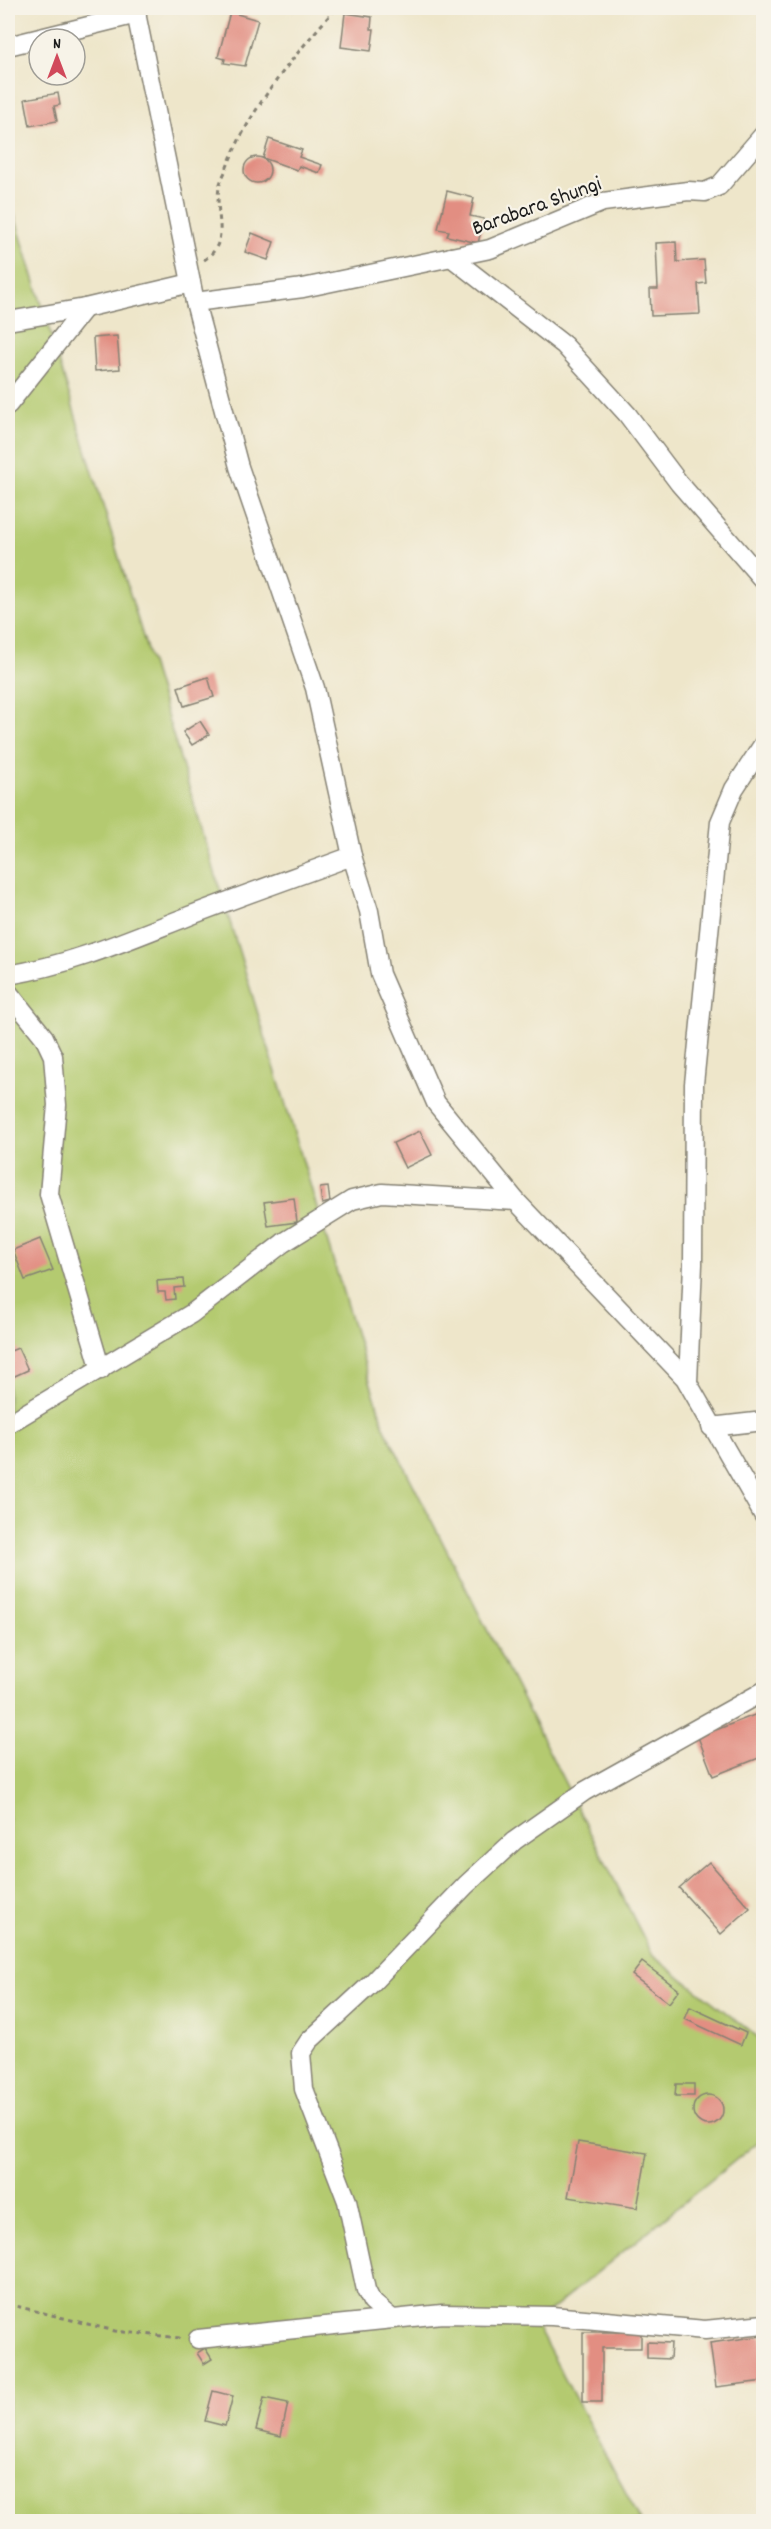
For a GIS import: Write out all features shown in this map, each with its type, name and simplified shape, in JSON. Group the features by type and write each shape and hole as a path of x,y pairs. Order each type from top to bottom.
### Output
{"street":[{"path":"8,46 136,11 195,302 239,467 315,688 352,856 369,911 380,974 436,1103 516,1201 688,1382 711,1427 764,1516"},
{"name":"Barabara Shungi","path":"195,302 303,288 490,249 603,202 688,191 705,192 719,186 764,134"},
{"path":"451,257 564,345 627,414 679,483 764,581"},
{"path":"8,321 85,308 189,276"},
{"path":"8,405 85,308"},
{"path":"688,1382 693,1264 694,1084 720,822 734,789 764,743"},
{"path":"8,975 37,970 98,952 250,892 352,856"},
{"path":"8,992 44,1037 53,1056 57,1105 49,1194 101,1370"},
{"path":"8,1424 191,1314 283,1243 352,1200 382,1193 516,1201"},
{"path":"711,1427 764,1420"},
{"path":"391,2318 372,2302 366,2290 347,2201 304,2089 301,2053 309,2041 372,1983 466,1884 514,1841 585,1791 764,1691"},
{"path":"198,2339 391,2318 492,2314 705,2330 764,2324"}],"path":[{"path":"189,276 218,248 220,237 219,188 235,146 267,92 336,8"},
{"path":"8,2304 115,2331 198,2339"}],"green space":[{"path":"8,194 384,1427 653,1956 763,2041 763,2138 535,2323 641,2521 8,2521"}],"building":[{"path":"230,12 258,20 245,66 224,63 225,59 218,57"},
{"path":"345,13 372,17 371,29 374,29 371,51 341,47"},
{"path":"58,93 60,105 54,106 57,121 30,126 25,99"},
{"path":"269,139 302,150 299,157 322,165 319,173 299,166 297,170 263,158"},
{"path":"257,157 266,161 270,170 266,179 257,183 248,179 244,170 248,161"},
{"path":"447,191 474,198 470,216 484,219 478,243 447,236 449,231 438,229"},
{"path":"252,233 274,242 268,260 245,252"},
{"path":"676,242 677,262 704,260 706,283 698,284 700,314 651,316 650,289 658,289 656,243"},
{"path":"117,336 120,369 95,371 93,338"},
{"path":"208,677 214,697 184,706 178,687"},
{"path":"200,721 209,735 192,745 183,732"},
{"path":"420,1131 432,1155 405,1168 393,1143"},
{"path":"328,1187 330,1202 322,1204 320,1188"},
{"path":"294,1198 297,1222 268,1226 264,1202"},
{"path":"40,1239 53,1270 25,1280 13,1250"},
{"path":"183,1279 184,1287 174,1288 175,1299 166,1300 165,1292 158,1292 157,1281"},
{"path":"18,1348 28,1370 8,1379 8,1352"},
{"path":"762,1712 764,1756 713,1776 698,1737"},
{"path":"709,1862 750,1908 721,1934 679,1888"},
{"path":"642,1962 679,1990 669,2003 632,1975"},
{"path":"690,2007 746,2033 741,2045 685,2019"},
{"path":"676,2084 694,2084 694,2096 675,2096"},
{"path":"708,2095 714,2096 722,2104 722,2116 714,2124 708,2125 702,2124 694,2116 693,2110 694,2104 702,2096"},
{"path":"578,2142 647,2153 637,2208 568,2197"},
{"path":"583,2332 641,2332 641,2348 602,2348 602,2402 583,2402"},
{"path":"762,2336 764,2381 716,2387 710,2343"},
{"path":"647,2342 671,2343 670,2359 647,2358"},
{"path":"205,2348 212,2359 204,2364 197,2353"},
{"path":"213,2391 233,2396 225,2426 205,2421"},
{"path":"264,2398 288,2403 281,2436 256,2430"}]}
